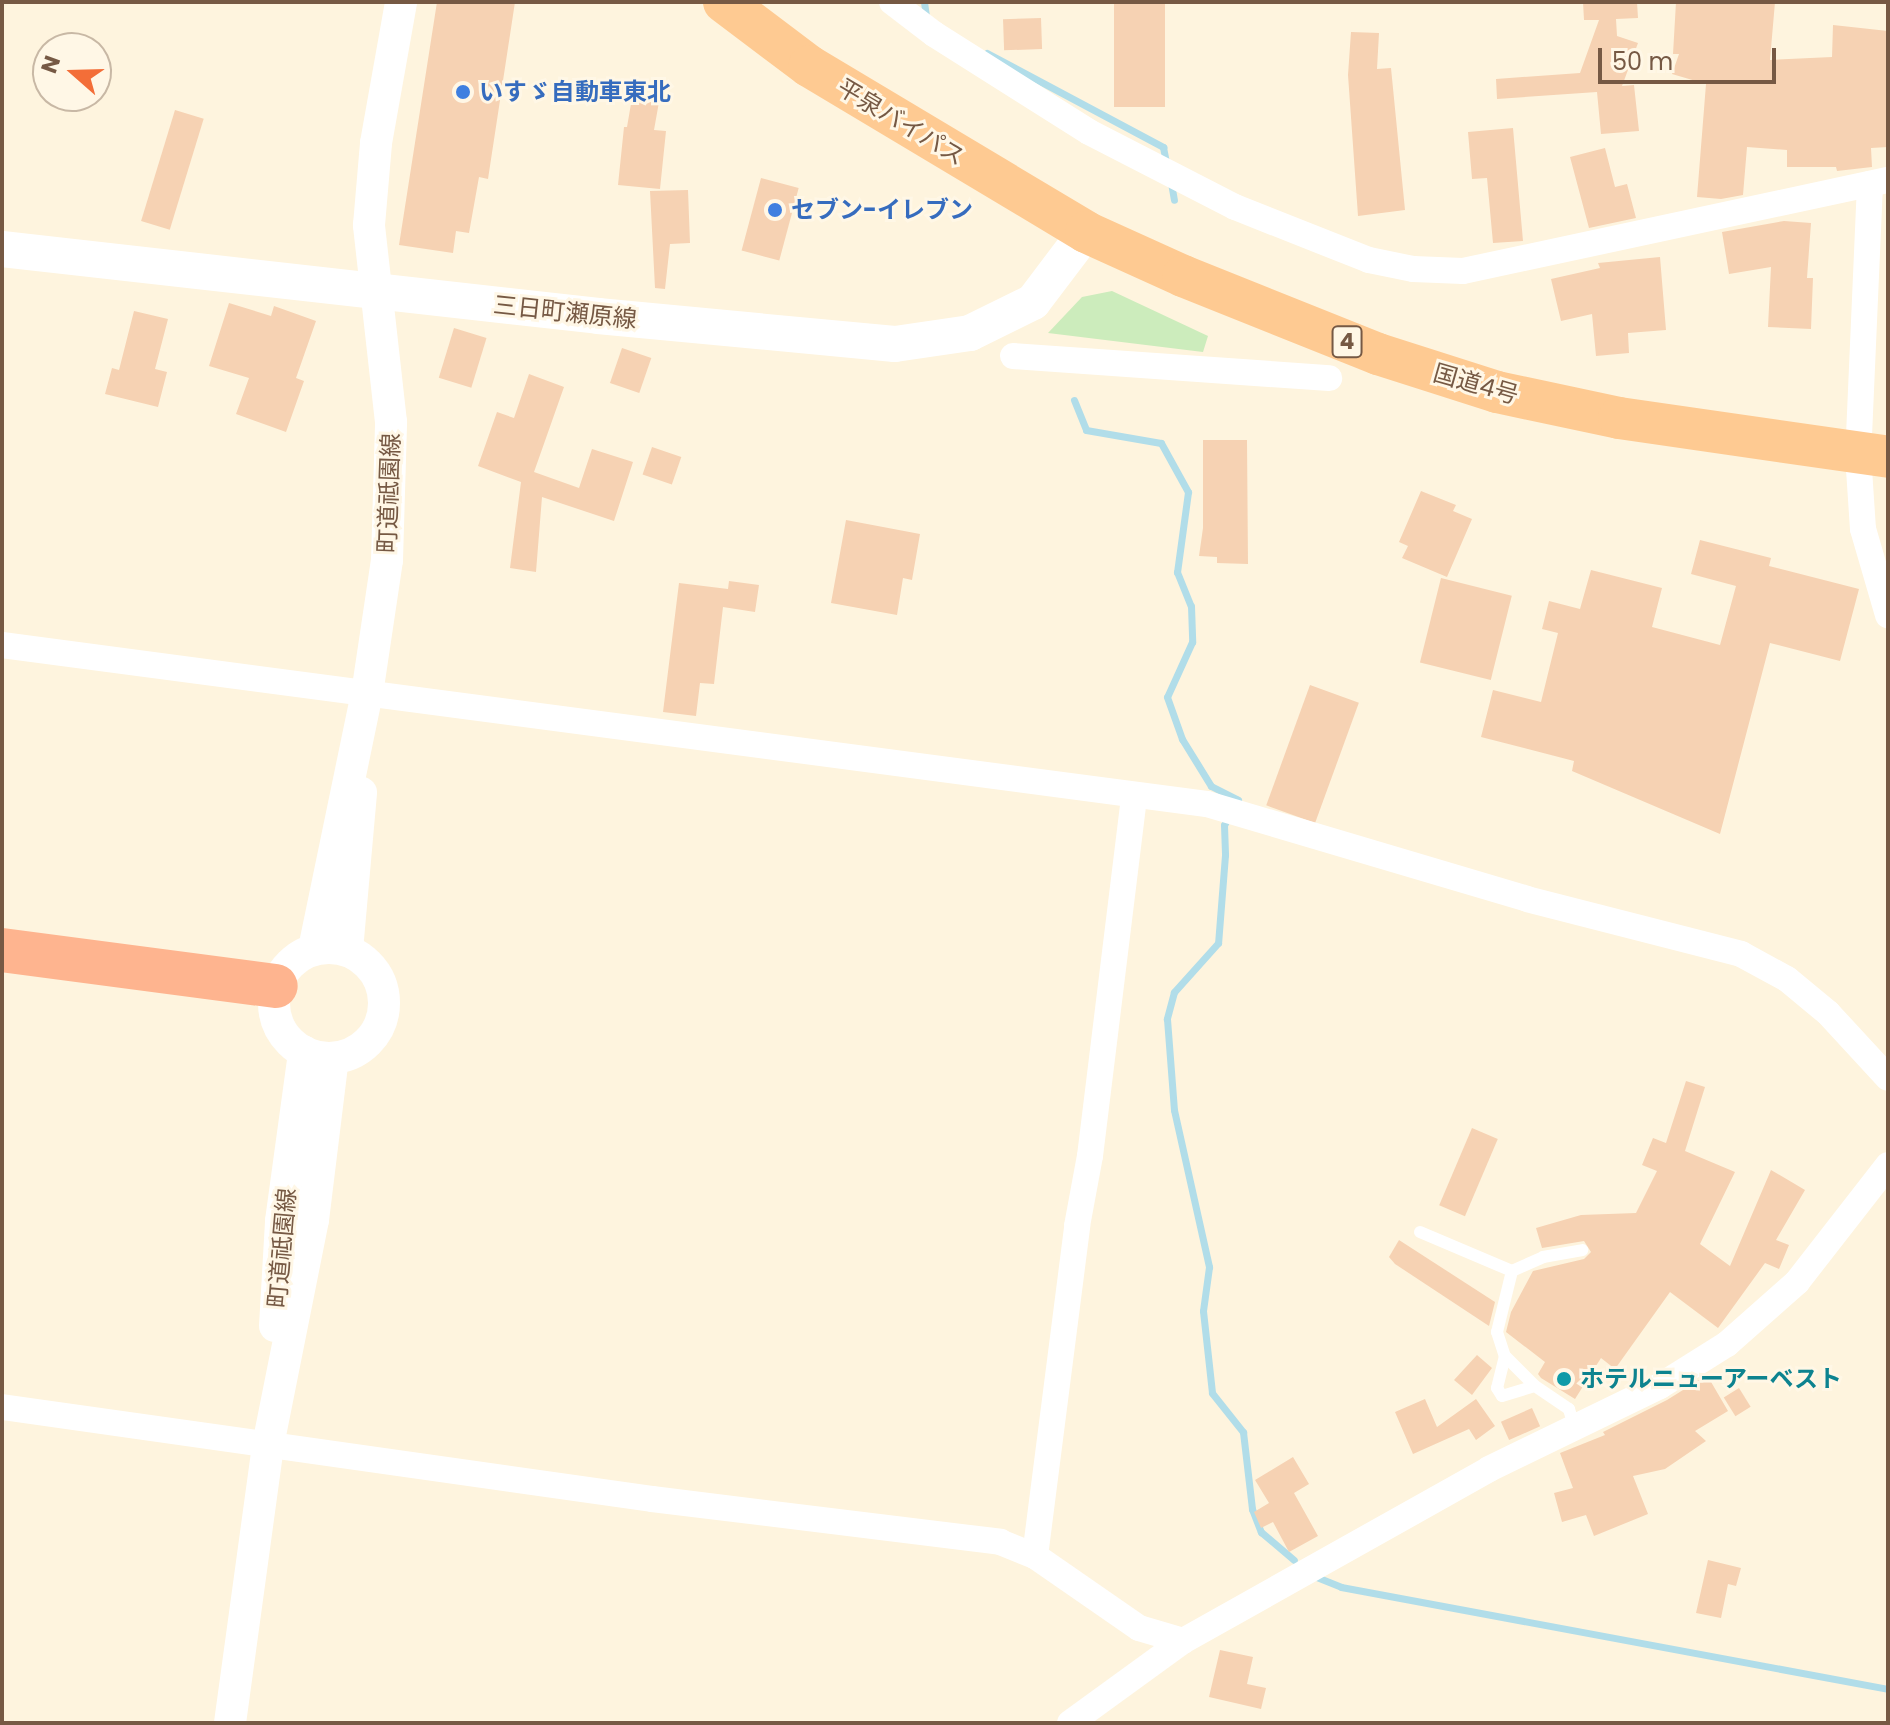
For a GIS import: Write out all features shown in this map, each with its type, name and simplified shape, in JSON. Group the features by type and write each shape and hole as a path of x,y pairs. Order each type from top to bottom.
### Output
{"highway":[{"name":"平泉バイパス","path":"724,2 809,66 1086,232"},
{"name":"国道4号","path":"1086,232 1183,276 1378,354 1497,392 1619,418 1873,456"},
{"path":"2,950 275,998"},
{"path":"2,980 71,979 275,998"}],"main road":[{"name":"三日町瀬原線","path":"2,249 377,292 895,344 970,333 1033,302 1086,232"}],"street":[{"name":"町道祗園線","path":"314,949 367,694 387,560 391,422 369,225 376,143 401,2"},
{"path":"892,2 934,34 1089,132 1182,180 1235,207 1369,260 1413,269 1463,271 1879,182 1873,456 1863,529 1888,615"},
{"path":"1013,356 1329,378"},
{"path":"2,645 1207,804 1527,899 1741,954 1787,979 1828,1013 1888,1078"},
{"name":"町道祗園線","path":"347,950 359,835 367,694"},
{"path":"1035,1556 1077,1226 1090,1156 1134,796"},
{"path":"314,949 347,950 363,958 375,971 383,988 385,1006 381,1023 358,1050 318,1055 284,1035 275,998 291,963 314,949"},
{"name":"町道祗園線","path":"230,1723 268,1445 281,1221 318,1055"},
{"path":"1070,1723 1183,1641 1489,1469 1575,1430 1660,1386 1727,1344 1797,1282 1888,1165"},
{"path":"2,1407 652,1499 1000,1542 1035,1556 1139,1628 1183,1641"}],"lane":[{"path":"1420,1232 1512,1271 1543,1257 1582,1250"},
{"path":"1512,1271 1497,1332 1505,1356 1535,1386 1569,1409 1575,1430"},
{"path":"1505,1356 1497,1388 1502,1396 1535,1386"}],"green space":[{"path":"1112,291 1208,336 1203,352 1048,333 1082,297"}],"building":[{"path":"437,2 515,2 488,179 479,177 469,233 456,231 453,253 399,245"},
{"path":"1114,2 1165,2 1165,107 1114,107"},
{"path":"1583,2 1637,2 1638,18 1616,19 1617,36 1638,43 1622,86 1634,85 1639,131 1601,134 1597,92 1497,99 1496,79 1580,73 1599,20 1584,20"},
{"path":"1676,2 1775,2 1770,60 1832,57 1833,25 1888,31 1888,147 1871,148 1872,167 1837,171 1836,167 1787,167 1787,150 1747,147 1743,195 1721,199 1697,197 1706,84 1672,74 1679,54 1673,54"},
{"path":"1041,18 1042,49 1004,50 1003,19"},
{"path":"1351,32 1379,33 1377,69 1391,68 1405,210 1358,216 1348,75"},
{"path":"632,98 659,102 654,130 666,131 660,189 618,185 624,127 627,127"},
{"path":"175,110 204,119 170,230 141,221"},
{"path":"1513,128 1523,241 1493,243 1487,178 1472,179 1468,132"},
{"path":"1605,148 1615,187 1627,184 1636,218 1589,228 1570,157"},
{"path":"761,178 799,188 779,261 742,250"},
{"path":"688,190 690,243 670,244 665,289 655,288 650,191"},
{"path":"1784,221 1811,223 1807,278 1813,278 1811,329 1768,327 1771,267 1729,274 1722,232"},
{"path":"1660,257 1666,330 1628,333 1629,353 1596,356 1592,314 1561,321 1551,279 1600,268 1598,263"},
{"path":"229,303 271,316 274,306 316,321 296,378 304,381 286,432 236,414 249,378 209,366"},
{"path":"134,311 168,319 155,369 167,372 158,407 105,394 112,368 119,370"},
{"path":"454,328 487,338 471,388 439,378"},
{"path":"622,348 651,358 639,393 610,383"},
{"path":"529,374 564,387 534,472 579,488 592,449 633,462 614,521 542,497 536,572 510,568 521,482 478,466 497,412 514,418"},
{"path":"1203,440 1247,440 1248,564 1217,563 1217,557 1199,556 1203,528"},
{"path":"652,447 681,457 672,485 643,474"},
{"path":"1421,491 1456,505 1453,511 1472,519 1447,577 1402,558 1408,546 1399,542"},
{"path":"846,520 920,534 912,580 903,578 897,615 831,603"},
{"path":"1700,540 1771,558 1769,566 1859,589 1840,661 1770,643 1720,834 1572,771 1574,761 1481,737 1493,690 1541,702 1558,633 1542,629 1549,601 1580,609 1591,570 1662,588 1652,627 1720,645 1736,586 1691,574"},
{"path":"1441,578 1512,596 1491,680 1420,662"},
{"path":"729,581 759,585 755,612 723,607 714,684 700,683 696,716 663,712 679,583 728,589"},
{"path":"1310,685 1359,703 1315,823 1266,805"},
{"path":"1686,1081 1705,1087 1685,1151 1735,1172 1700,1244 1730,1266 1771,1170 1805,1190 1776,1240 1789,1245 1779,1269 1765,1263 1718,1328 1670,1292 1615,1369 1601,1358 1575,1399 1541,1378 1538,1374 1545,1362 1506,1332 1511,1312 1533,1271 1584,1259 1591,1252 1584,1241 1542,1248 1536,1228 1581,1215 1636,1213 1657,1171 1642,1165 1653,1138 1666,1143"},
{"path":"1472,1128 1498,1139 1465,1216 1439,1205"},
{"path":"1399,1240 1495,1302 1489,1326 1395,1264 1389,1257"},
{"path":"1477,1355 1492,1368 1472,1395 1454,1380"},
{"path":"1707,1375 1728,1411 1695,1431 1706,1441 1665,1469 1633,1476 1648,1514 1594,1536 1586,1515 1562,1522 1554,1493 1573,1488 1560,1453 1605,1435 1603,1432 1667,1400"},
{"path":"1739,1388 1751,1407 1735,1416 1724,1398"},
{"path":"1425,1399 1437,1427 1476,1399 1495,1426 1476,1440 1469,1429 1413,1454 1395,1412"},
{"path":"1532,1408 1540,1426 1509,1440 1501,1422"},
{"path":"1293,1457 1309,1484 1294,1493 1318,1536 1289,1552 1273,1522 1261,1528 1254,1512 1269,1503 1255,1480"},
{"path":"1708,1560 1741,1568 1736,1586 1728,1584 1721,1618 1696,1613"},
{"path":"1220,1650 1253,1657 1247,1684 1266,1688 1261,1709 1209,1697"}],"waterway":[{"path":"924,2 926,17"},
{"path":"987,53 1163,147 1166,163"},
{"path":"1171,183 1174,200"},
{"path":"1074,400 1086,430 1161,443 1188,492 1177,572 1191,606 1192,642 1167,697 1182,739 1211,786 1238,800 1235,805"},
{"path":"1229,816 1224,825 1225,855 1218,943 1174,992 1167,1019 1174,1110 1209,1267 1203,1311 1212,1393 1243,1432 1252,1509 1261,1532 1294,1560"},
{"path":"1314,1576 1341,1587 1888,1689"}],"place":[{"name":"いすゞ自動車東北","path":"463,92"},
{"name":"セブン-イレブン","path":"775,210"},
{"name":"ホテルニューアーベスト","path":"1564,1379"}]}
